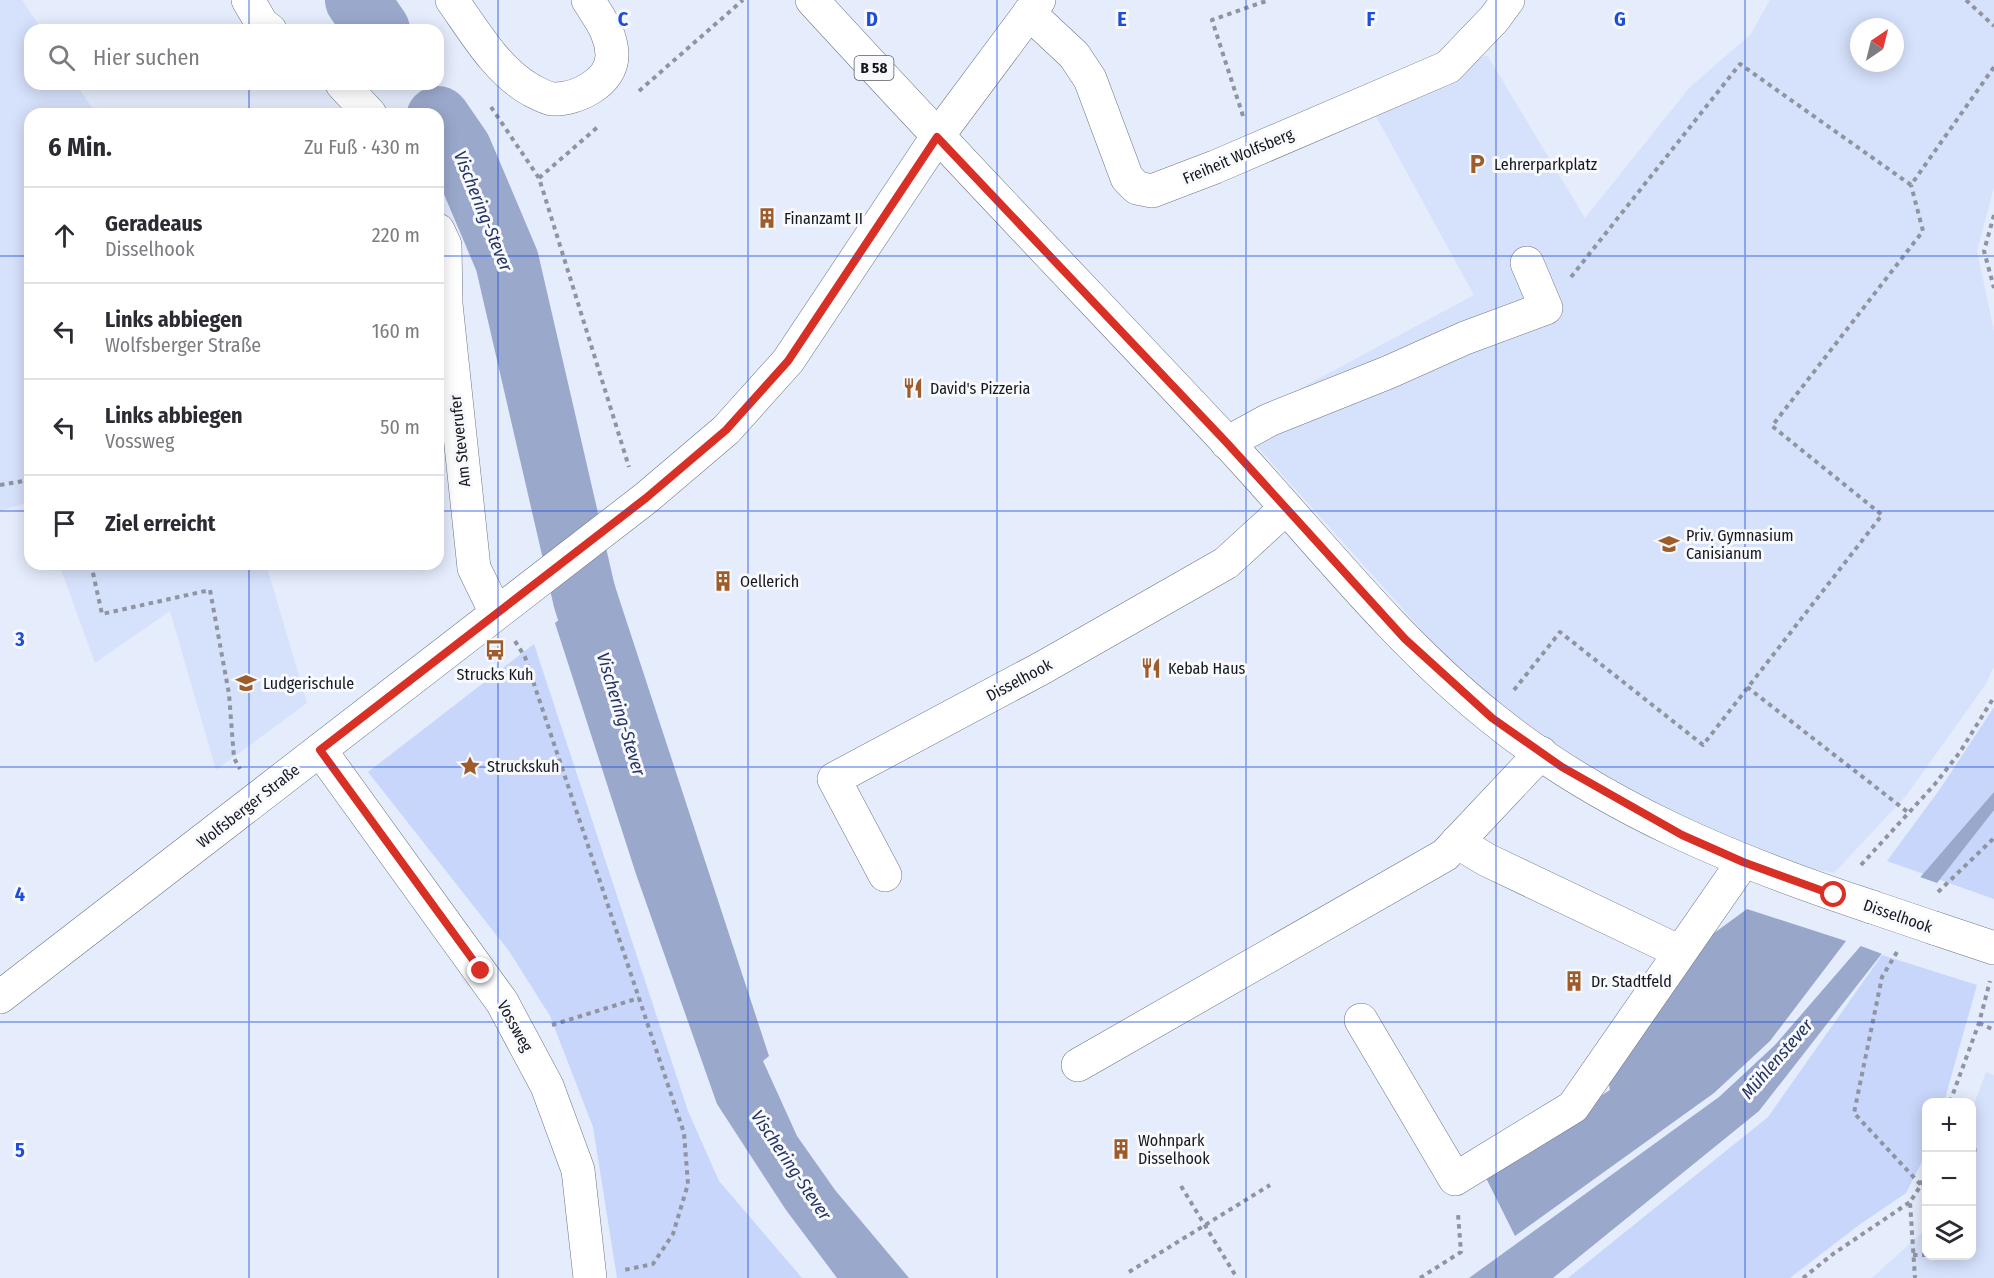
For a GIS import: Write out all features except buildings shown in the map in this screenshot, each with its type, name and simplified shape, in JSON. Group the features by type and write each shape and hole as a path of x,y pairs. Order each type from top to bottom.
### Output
{"main road":[{"path":"248,0 262,24"},
{"path":"452,0 514,79 551,99 576,96 601,82 612,57 609,33 588,0"},
{"name":"B 58","path":"812,0 937,137"},
{"name":"Freiheit Wolfsberg","path":"1034,7 1074,55 1090,80 1127,178 1137,188 1152,191 1448,67 1473,43 1508,0"},
{"name":"Wolfsberger Straße","path":"0,997 646,498 726,430 788,361 937,137 1034,7"},
{"path":"348,90 364,108"},
{"name":"Disselhook","path":"937,137 1227,443 1405,639 1492,718 1541,753 1621,803 1743,862 1934,928 1992,963"},
{"name":"Am Steverufer","path":"444,243 446,304 474,568 496,613"},
{"path":"1227,443 1269,420 1389,372 1465,338 1546,308 1527,263"},
{"name":"Disselhook","path":"885,874 834,779 1042,668 1226,562 1286,508"},
{"name":"Vossweg","path":"320,750 487,978 547,1086 578,1170 590,1278"},
{"path":"1078,1065 1445,855 1541,753"},
{"path":"1457,842 1487,860 1680,952"},
{"path":"1361,1020 1455,1179 1573,1107 1743,862"}],"path":[{"path":"1254,149 1212,20 1269,0"},
{"path":"1966,0 1994,26"},
{"path":"1492,718 1560,632 1703,745 1881,515 1772,426 1923,231 1911,185 1740,64 1546,308"},
{"path":"1911,185 1994,67"},
{"path":"539,178 629,468 646,498"},
{"path":"1994,215 1984,251 1994,288"},
{"path":"0,485 24,481"},
{"path":"92,570 102,614 210,590 229,694 234,758"},
{"path":"496,613 525,657 684,1133 688,1184 673,1234 652,1264 590,1278"},
{"path":"1748,687 1909,813"},
{"path":"1834,895 1909,813 1960,752 1994,697"},
{"path":"1951,1098 1979,1023 1992,963"},
{"path":"1882,977 1854,1113 1921,1185"},
{"path":"520,1035 639,998"},
{"path":"1979,1023 1994,1030"},
{"path":"1420,1278 1461,1252 1455,1179"},
{"path":"1803,1278 1833,1254 1910,1203 1922,1182"},
{"path":"1129,1272 1270,1185"},
{"path":"1181,1186 1237,1278"},
{"path":"1910,1203 1915,1278"},
{"path":"1913,1256 1922,1255"}],"shaded area":[{"path":"0,0 22,0 38,24 24,24 24,90 80,90 92,108 24,108 24,504 0,511"},
{"name":"Priv. Gymnasium Canisianum","path":"1770,0 1994,0 1994,187 1977,251 1994,331 1994,666 1986,684 1906,796 1834,873 1783,863 1623,795 1490,706 1236,423 1474,295 1372,109 1487,55 1585,218 1690,87 1750,35"},
{"name":"Ludgerischule","path":"61,570 268,570 307,703 216,770 170,611 95,663"},
{"path":"534,644 688,1111 719,1181 802,1278 617,1278 593,1127 550,1016 509,951 368,772"},
{"path":"1994,707 1994,899 1887,861 1940,789"},
{"path":"1747,909 1846,941 1770,1041 1714,1093 1515,1236 1482,1170 1610,1090 1606,1069 1680,958"},
{"path":"1882,955 1977,985 1945,1098 1922,1098 1922,1162 1906,1193 1859,1225 1790,1278 1568,1278 1768,1117"},
{"path":"1986,1072 1994,1075 1994,1278 1872,1278 1922,1233 1922,1260 1976,1260 1976,1099"}],"water":[{"path":"612,577 769,1056 763,1061 797,1136 835,1190 909,1278 837,1278 786,1210 717,1104 636,874 555,623"},
{"name":"Mühlenstever","path":"1994,792 1994,810 1759,1111 1553,1278 1469,1278 1719,1097 1775,1045"}],"pier":[{"path":"1917,876 1940,884 1885,955 1858,945"}],"waterway":[{"name":"Vischering-Stever","path":"357,0 374,24"},
{"name":"Vischering-Stever","path":"444,127 460,150 507,261 585,599 611,683"}],"place":[{"name":"Lehrerparkplatz","path":"1477,164"},
{"name":"Finanzamt II","path":"767,218"},
{"name":"David's Pizzeria","path":"913,388"},
{"name":"Priv. Gymnasium Canisianum","path":"1669,544"},
{"name":"Oellerich","path":"723,581"},
{"name":"Strucks Kuh","path":"495,650"},
{"name":"Kebab Haus","path":"1151,668"},
{"name":"Ludgerischule","path":"246,683"},
{"name":"Struckskuh","path":"470,766"},
{"name":"Dr. Stadtfeld","path":"1574,981"},
{"name":"Wohnpark Disselhook","path":"1121,1149"}],"route":[{"path":"481,971 320,750 646,498 726,430 788,361 937,137 1227,443 1405,639 1492,718 1562,767 1621,803 1682,835 1743,862 1834,895"}]}
